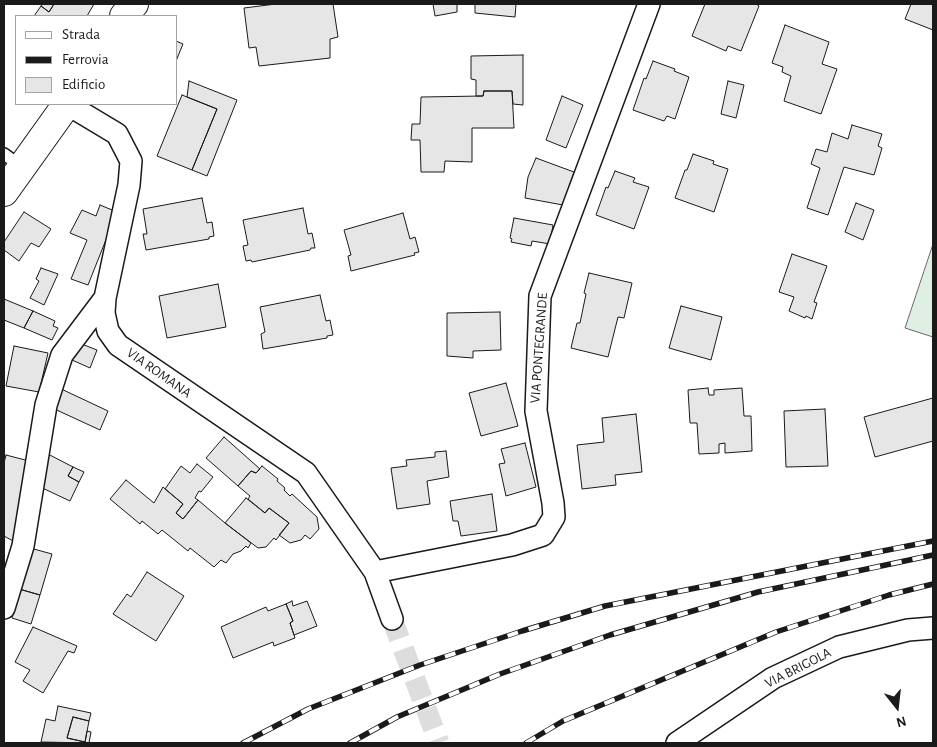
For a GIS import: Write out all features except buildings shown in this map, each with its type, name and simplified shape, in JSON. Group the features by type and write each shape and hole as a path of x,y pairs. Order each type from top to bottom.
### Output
{"main road":[{"path":"125,15 134,4"},
{"path":"4,192 13,161 66,105"}],"street":[{"name":"VIA PONTEGRANDE","path":"374,572 512,545 543,535 554,517 554,504 536,411 540,296 649,4"},
{"name":"VIA ROMANA","path":"69,105 117,134 131,161 129,185 105,298 104,313 108,331 118,345 306,473 374,572 392,620"},
{"path":"4,608 23,546 46,405 59,364 62,355 105,298"},
{"name":"VIA BRIGOLA","path":"677,743 773,678 840,647 908,630 933,628"}],"green space":[{"path":"933,244 933,337 905,328"}],"tunnel":[{"path":"392,619 439,743"}],"railway":[{"path":"243,743 308,709 420,665 605,606 933,541"},
{"path":"350,743 397,717 500,674 610,635 758,592 933,555"},
{"path":"526,743 563,721 776,632 889,595 933,584"}]}
